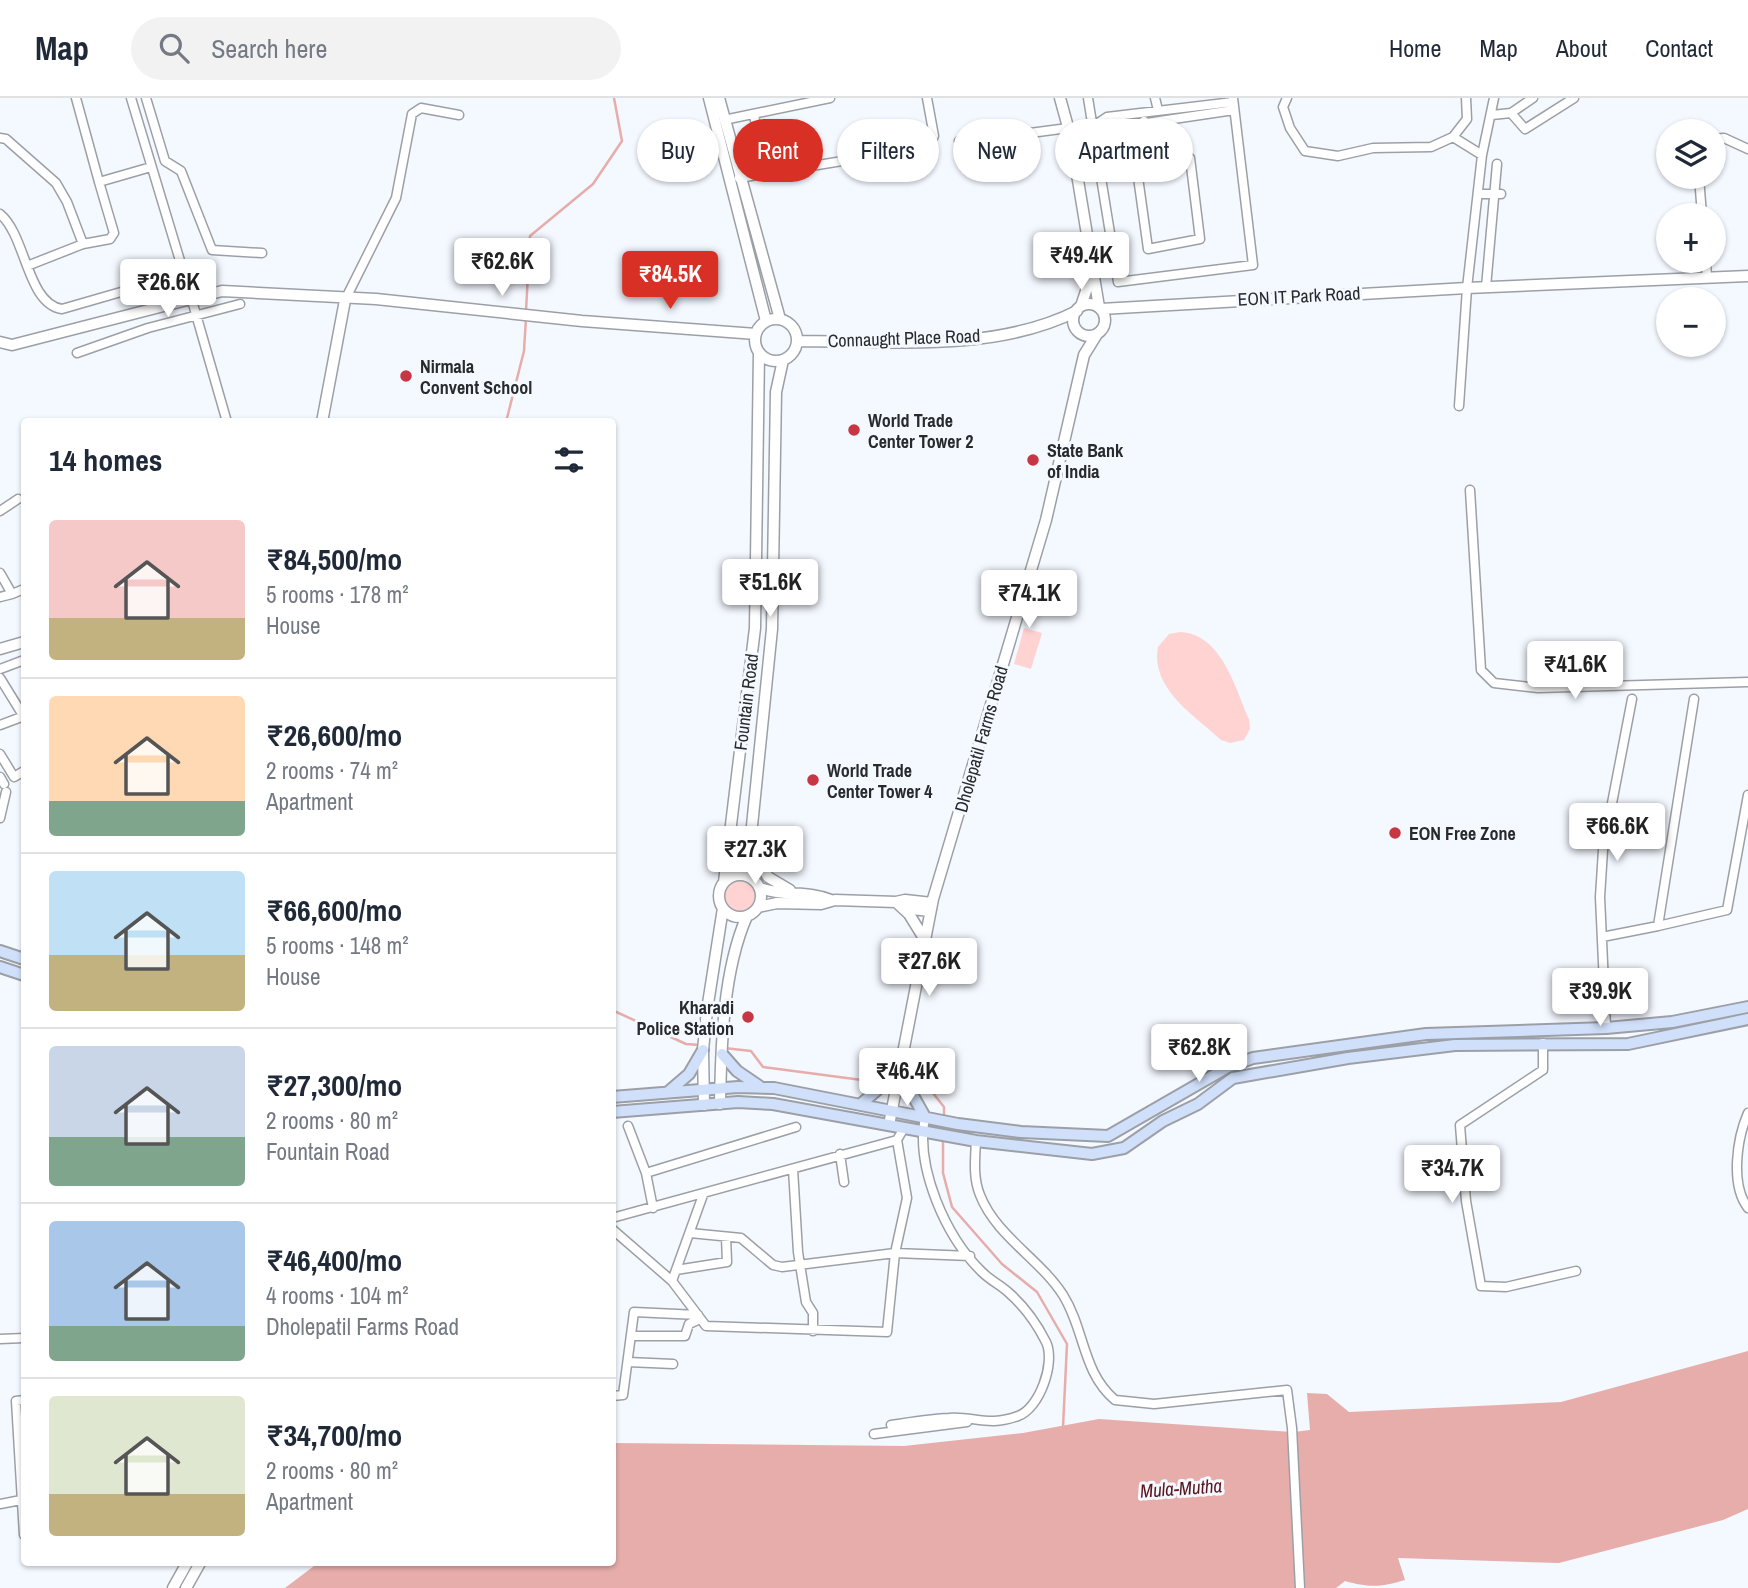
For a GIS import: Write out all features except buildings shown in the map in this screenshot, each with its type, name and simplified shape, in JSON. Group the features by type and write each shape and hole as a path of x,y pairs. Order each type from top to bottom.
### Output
{"main road":[{"path":"0,951 21,957"},
{"path":"0,967 21,974"},
{"path":"616,1097 720,1088 762,1088 953,1123 1020,1132 1108,1136 1228,1067 1253,1058 1459,1031 1606,1028 1672,1022 1748,1007"},
{"path":"616,1112 720,1104 773,1104 976,1142 1092,1154 1124,1148 1163,1121 1198,1104 1233,1078 1399,1052 1464,1045 1628,1044 1748,1019"},
{"path":"1397,1038 1399,1052"},
{"path":"668,1092 689,1074 704,1045"},
{"path":"722,1052 737,1071 762,1088"},
{"path":"860,1104 899,1070 929,1118"},
{"path":"951,1137 953,1123"}],"street":[{"path":"27,266 83,244 110,239 114,233 76,98"},
{"path":"0,214 13,231 27,266 49,305 62,309 180,275 181,264 131,98"},
{"path":"146,98 165,161 181,171 212,250 262,253"},
{"path":"709,98 766,321"},
{"path":"719,98 733,155"},
{"path":"724,120 830,98"},
{"path":"823,164 927,147 933,143 934,136 926,98"},
{"path":"1060,98 1066,119"},
{"path":"1088,98 1091,119"},
{"path":"1156,98 1158,110"},
{"path":"1287,98 1283,107 1290,128 1305,151 1338,156 1373,148 1431,147 1452,137 1467,119 1466,98"},
{"path":"1459,406 1467,288 1482,155 1494,98"},
{"path":"1492,115 1511,113 1533,98"},
{"path":"1511,113 1525,129 1574,98"},
{"path":"1101,182 1118,282 1253,265 1233,103"},
{"path":"1104,119 1158,110 1233,103"},
{"path":"1163,119 1233,103"},
{"path":"323,418 345,300 396,198 412,114 421,108 458,116"},
{"path":"1142,113 1144,119"},
{"path":"754,114 755,119"},
{"path":"1452,137 1482,155"},
{"path":"0,138 6,139 56,183 67,202 83,244"},
{"path":"1726,139 1748,149"},
{"path":"1188,155 1200,235 1198,241 1151,249 1146,246 1136,163 1150,160 1188,155"},
{"path":"1486,287 1497,194 1497,164"},
{"path":"99,182 150,167"},
{"path":"740,182 780,319"},
{"path":"1077,182 1102,324"},
{"path":"1478,194 1497,194"},
{"path":"1093,271 1079,309 1078,332 1088,338 1097,334 1102,324 1130,306"},
{"path":"1707,273 1707,278"},
{"name":"EON IT Park Road","path":"1100,308 1748,276"},
{"path":"168,279 175,301"},
{"path":"0,342 12,345 222,291 345,300 376,299 582,321 756,334 766,321 780,319 792,325 797,341"},
{"path":"191,297 226,418"},
{"path":"1079,309 1089,303 1100,308"},
{"path":"77,353 196,314 240,304"},
{"name":"Connaught Place Road","path":"797,341 959,339 1051,324 1079,309"},
{"name":"Connaught Place Road","path":"1051,324 1078,332"},
{"name":"Dholepatil Farms Road","path":"1078,332 1084,355"},
{"name":"Fountain Road","path":"704,1105 704,1045 723,908 719,897 724,882 755,628 760,353 755,343 756,334"},
{"name":"Dholepatil Farms Road","path":"890,1125 931,907 1046,520 1084,355 1097,334"},
{"name":"Fountain Road","path":"747,876 772,629 776,392 783,360 792,354 797,341"},
{"path":"760,353 772,361 783,360"},
{"path":"1470,490 1481,670 1494,683 1538,688 1748,682"},
{"path":"0,510 18,499"},
{"path":"0,573 12,594"},
{"path":"0,597 21,590"},
{"path":"1,646 21,643"},
{"path":"0,669 21,661"},
{"path":"0,678 21,712"},
{"path":"1606,1028 1602,937 1603,850 1632,699"},
{"path":"1658,926 1695,699"},
{"path":"0,725 21,718"},
{"path":"0,754 14,777 21,773"},
{"path":"0,818 3,784"},
{"path":"1602,937 1727,910 1748,794"},
{"path":"749,843 756,861 768,877 797,893"},
{"path":"724,882 734,875 747,876 760,887 775,892 818,894 831,900 900,905 905,900 931,907"},
{"path":"758,907 760,887"},
{"path":"720,1104 723,1039 738,939 747,916 758,907 777,903 821,904 831,900"},
{"path":"900,905 925,940"},
{"path":"723,908 732,915 747,916"},
{"path":"1543,1043 1543,1070 1460,1125 1466,1201 1481,1286 1506,1287 1576,1272"},
{"path":"1748,1113 1738,1147 1740,1188 1748,1208"},
{"path":"874,1434 970,1421 994,1421 1027,1411 1034,1403 1045,1376 1050,1354 1047,1344 1020,1304 982,1273 934,1198 928,1180 929,1118"},
{"path":"628,1126 646,1173 653,1208"},
{"path":"646,1173 796,1128"},
{"path":"616,1232 672,1281 706,1326 887,1332 895,1252 907,1188 897,1140 904,1128"},
{"path":"616,1217 897,1140"},
{"path":"976,1142 974,1168 980,1196 1009,1236 1062,1293 1079,1326 1094,1377 1115,1400 1154,1404 1287,1390 1290,1395 1300,1588"},
{"path":"840,1154 844,1182"},
{"path":"793,1169 800,1265 806,1302 813,1313 813,1331"},
{"path":"672,1281 703,1195"},
{"path":"690,1233 741,1238 773,1265 800,1265 895,1252 970,1256"},
{"path":"676,1270 727,1262 726,1237"},
{"path":"616,1396 623,1395 634,1312 699,1317"},
{"path":"631,1336 685,1336 689,1324 699,1317"},
{"path":"0,1339 21,1338"},
{"path":"628,1362 673,1364"},
{"path":"0,1504 21,1500 16,1401 21,1400"},
{"path":"891,1425 952,1417 970,1421"},
{"path":"173,1588 185,1566"},
{"path":"186,1588 198,1566"}],"shaded area":[{"path":"1024,628 1042,633 1031,669 1014,664"},
{"path":"1180,632 1207,642 1225,665 1249,719 1250,729 1244,740 1230,743 1221,740 1176,700 1167,688 1157,662 1158,647 1169,634"},
{"path":"740,881 746,882 754,890 754,902 746,910 740,911 734,910 726,902 725,896 726,890 734,882"}],"water":[{"path":"1748,1351 1748,1509 1723,1520 1559,1563 1398,1558 1405,1580 1375,1586 1345,1581 1336,1588 1305,1588 1294,1432 1310,1430 1307,1393 1327,1394 1349,1412 1561,1402"},
{"name":"Mula-Mutha","path":"1099,1419 1292,1432 1300,1588 285,1588 314,1566 616,1566 616,1443 904,1446 1023,1433"}],"waterway":[{"path":"526,311 530,236 593,184 622,141 614,98"},
{"path":"507,418 524,351 526,318"},
{"path":"616,1012 686,1044 700,1045"},
{"path":"724,1048 751,1051 763,1067 877,1082"},
{"path":"910,1083 925,1083 944,1107 944,1118"},
{"path":"943,1139 943,1173 952,1207 1002,1264 1037,1292 1067,1344 1063,1427"}],"place":[{"name":"Nirmala Convent School","path":"406,376"},
{"name":"World Trade Center Tower 2","path":"854,430"},
{"name":"State Bank of India","path":"1033,460"},
{"name":"World Trade Center Tower 4","path":"813,780"},
{"name":"EON Free Zone","path":"1395,833"},
{"name":"Kharadi Police Station","path":"748,1017"}]}
